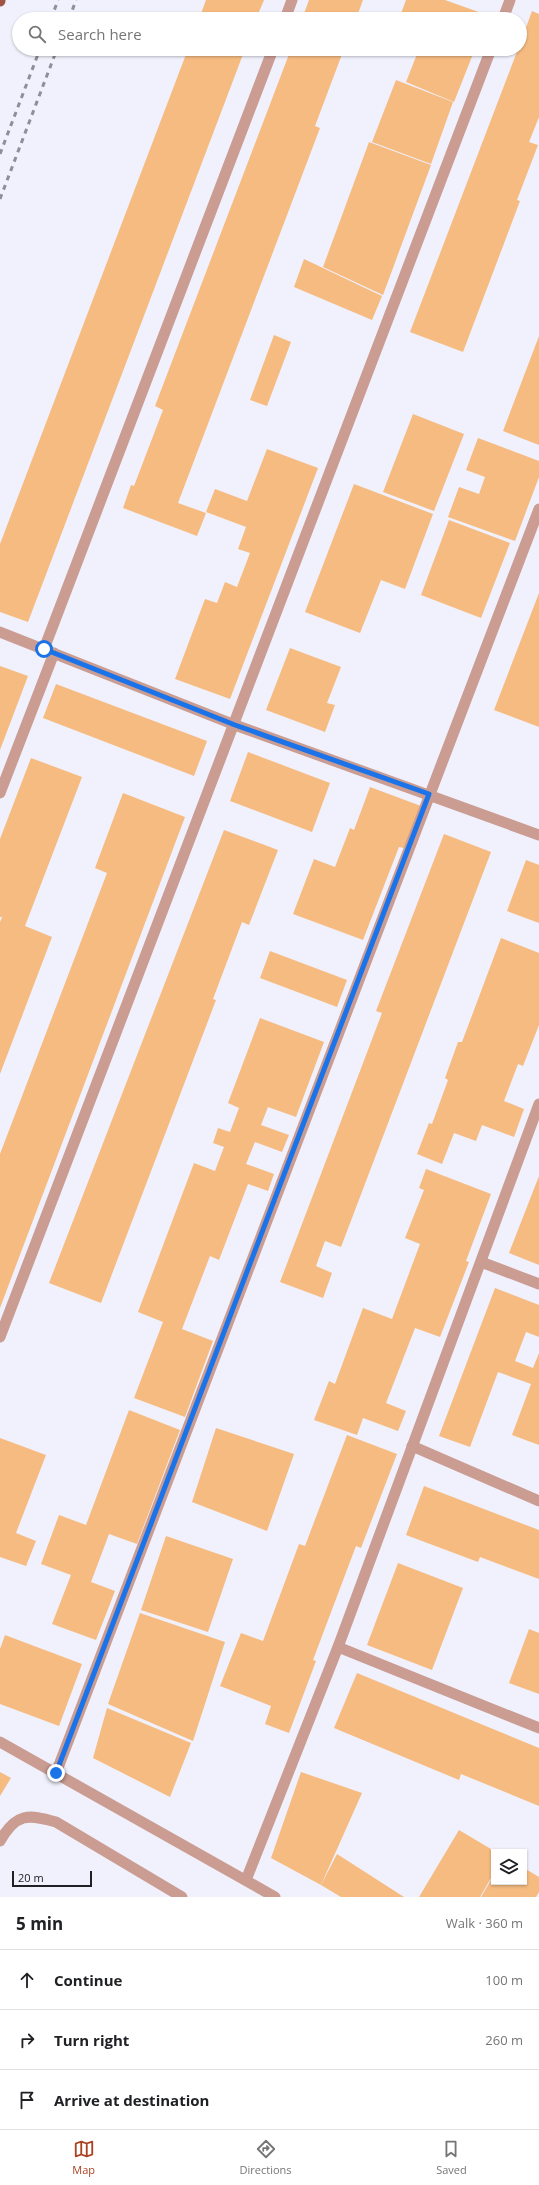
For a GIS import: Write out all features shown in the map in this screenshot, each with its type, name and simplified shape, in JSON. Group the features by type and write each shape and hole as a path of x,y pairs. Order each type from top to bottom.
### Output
{"street":[{"path":"288,12 292,0"},
{"path":"506,12 510,0"},
{"path":"0,793 49,651 270,56"},
{"path":"0,1337 235,725 488,56"},
{"path":"56,1773 539,509"},
{"path":"0,632 235,725 429,794 539,836"},
{"path":"246,1880 338,1647 539,1104"},
{"path":"481,1262 539,1284"},
{"path":"412,1446 539,1501"},
{"path":"338,1647 539,1728"},
{"path":"0,1742 275,1897"},
{"path":"0,1841 12,1823 23,1817 38,1817 56,1822 182,1897"}],"building":[{"path":"206,0 264,0 259,12 202,12"},
{"path":"309,0 363,0 359,12 305,12"},
{"path":"406,0 445,0 479,12 402,12"},
{"path":"532,11 539,14 539,117 529,142 538,145 517,200 520,201 463,352 410,332 515,56 527,56 527,25"},
{"path":"185,56 242,56 28,622 0,612 0,544"},
{"path":"288,56 341,56 315,126 320,128 178,503 206,513 197,536 123,508 131,485 134,486 163,410 155,406"},
{"path":"416,56 472,56 454,102 406,82"},
{"path":"396,80 453,102 431,164 372,142"},
{"path":"369,142 431,165 383,295 323,267"},
{"path":"304,259 382,296 372,320 294,287"},
{"path":"274,335 291,342 267,406 250,400"},
{"path":"539,336 539,445 503,431"},
{"path":"413,414 464,434 434,511 383,492"},
{"path":"478,438 539,461 539,477 515,541 448,517 459,487 479,494 485,477 466,470"},
{"path":"267,449 318,468 230,699 175,679 205,599 217,603 225,582 237,587 250,553 238,549 246,527 206,512 215,489 247,501"},
{"path":"354,484 433,514 405,589 381,580 360,633 305,612"},
{"path":"449,520 510,543 481,618 421,595"},
{"path":"539,593 539,727 494,710"},
{"path":"290,648 341,667 327,703 335,705 325,732 266,710"},
{"path":"0,666 28,676 0,750"},
{"path":"56,684 207,741 194,776 43,718"},
{"path":"248,752 330,783 312,832 230,801"},
{"path":"31,758 82,777 25,926 52,937 0,1074 0,922 2,917 0,917 0,839"},
{"path":"370,787 421,806 404,848 399,847 363,940 293,914 314,859 335,867 350,828 354,830"},
{"path":"123,793 185,817 0,1308 0,1154 107,873 95,868"},
{"path":"224,830 278,850 249,925 242,922 213,999 216,1000 101,1303 49,1283"},
{"path":"444,834 491,852 341,1247 325,1241 316,1266 332,1273 323,1298 280,1282 382,1013 376,1011"},
{"path":"526,860 539,865 539,923 507,911"},
{"path":"501,938 539,953 539,1025 523,1066 518,1064 504,1101 524,1109 514,1137 482,1125 476,1141 454,1133 442,1164 417,1154 429,1123 432,1124 448,1080 445,1078 458,1042 462,1042"},
{"path":"270,951 347,980 337,1007 260,978"},
{"path":"260,1018 324,1042 296,1117 268,1107 261,1125 289,1135 282,1152 255,1142 246,1164 274,1174 268,1191 248,1184 219,1260 210,1256 182,1329 213,1341 185,1417 134,1398 163,1322 138,1312 194,1163 215,1171 224,1147 213,1143 218,1128 230,1132 239,1108 228,1103"},
{"path":"426,1169 491,1194 466,1261 469,1262 440,1337 415,1328 386,1403 406,1411 398,1431 363,1418 357,1435 314,1420 329,1381 335,1384 363,1308 392,1319 420,1244 405,1238 424,1190 419,1188"},
{"path":"539,1176 539,1265 509,1253"},
{"path":"495,1288 539,1305 539,1337 526,1332 515,1361 533,1368 539,1353 539,1445 512,1435 531,1384 498,1372 470,1447 439,1436"},
{"path":"129,1410 180,1430 137,1544 109,1534 91,1582 115,1591 96,1640 52,1624 71,1575 41,1564 59,1515 86,1525"},
{"path":"216,1428 294,1454 267,1531 192,1502"},
{"path":"347,1435 397,1454 361,1548 356,1546 313,1660 316,1661 289,1733 265,1724 271,1706 220,1686 241,1633 263,1641 299,1544 305,1546"},
{"path":"0,1438 46,1455 16,1533 36,1541 26,1566 0,1557"},
{"path":"424,1486 539,1530 539,1579 480,1557 478,1562 406,1535"},
{"path":"166,1536 233,1559 208,1632 141,1610"},
{"path":"398,1563 463,1588 432,1670 367,1645"},
{"path":"140,1613 225,1642 193,1741 108,1704"},
{"path":"529,1629 539,1633 539,1694 509,1683"},
{"path":"5,1635 82,1664 59,1726 0,1704 0,1649"},
{"path":"357,1673 539,1748 539,1806 461,1774 459,1780 334,1728"},
{"path":"107,1708 191,1743 170,1797 93,1758"},
{"path":"0,1772 11,1778 0,1796"},
{"path":"301,1772 362,1793 321,1885 271,1858"},
{"path":"459,1830 491,1849 491,1878 480,1897 419,1897"},
{"path":"337,1854 404,1897 341,1897 321,1885"},
{"path":"527,1870 539,1877 539,1892 536,1897 481,1897 491,1880 491,1885 527,1885"}],"railway":[{"path":"54,12 58,0"},
{"path":"72,12 76,0"},
{"path":"0,154 37,56"},
{"path":"0,199 54,56"}],"route":[{"path":"44,649 235,725 429,794 56,1773"}]}
